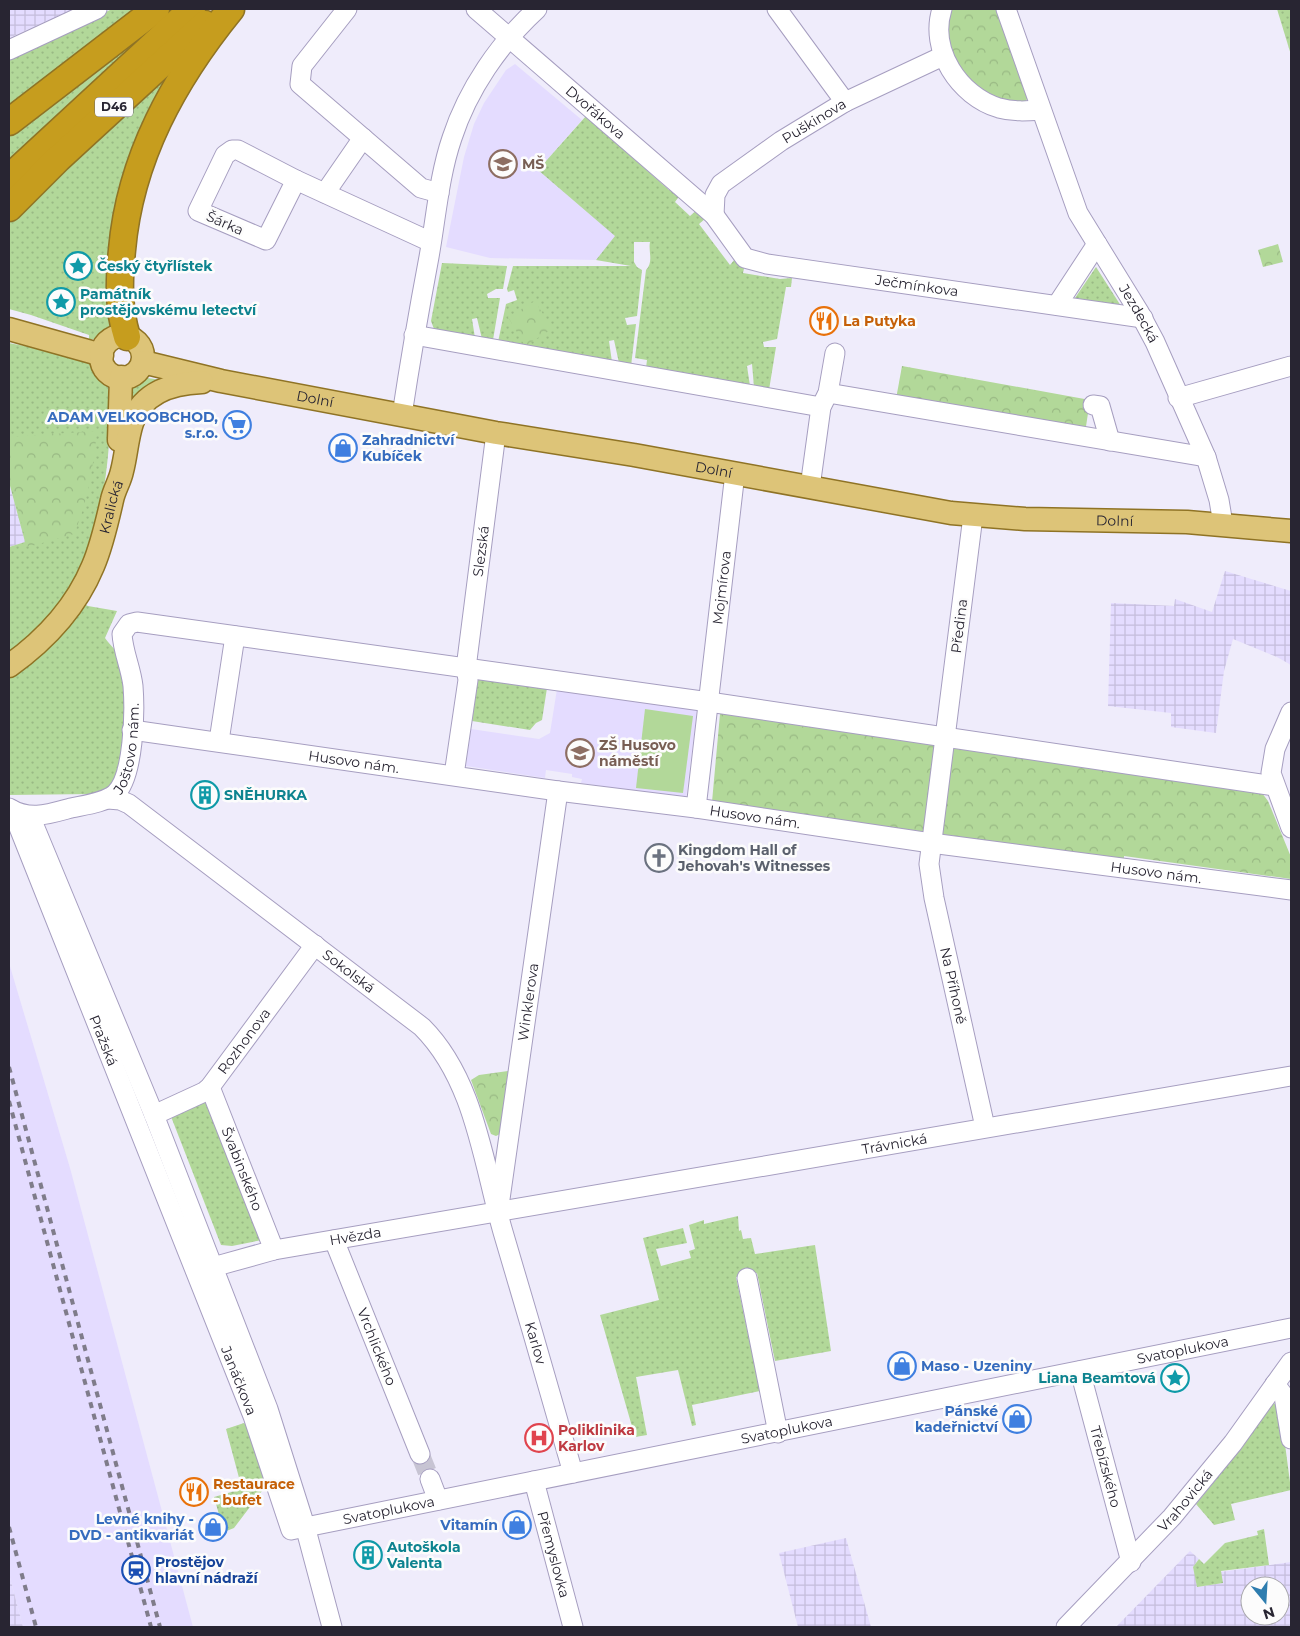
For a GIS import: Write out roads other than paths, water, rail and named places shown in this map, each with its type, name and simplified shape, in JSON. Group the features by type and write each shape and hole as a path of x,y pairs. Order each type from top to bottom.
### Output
{"highway":[{"path":"9,122 156,9"},
{"name":"D46","path":"9,178 192,9"},
{"name":"D46","path":"9,208 58,159 222,9"},
{"path":"127,337 120,308 120,266 123,234 136,173 150,137 176,85 231,9"}],"main road":[{"path":"9,329 102,355"},
{"path":"127,337 140,346 143,362 135,374 121,378 107,370 102,355 105,346 112,339 127,337"},
{"name":"Dolní","path":"143,362 221,380 496,433 974,516 1223,524 1291,531"},
{"path":"112,498 119,447 121,378"},
{"name":"Kralická","path":"9,666 36,645 59,621 86,582 99,552 112,498 122,474 132,423 146,402 159,391 174,384 221,380"}],"street":[{"path":"9,50 96,9"},
{"path":"347,9 302,66 300,84 421,188 439,193"},
{"name":"Dvořákova","path":"476,9 714,214"},
{"path":"402,415 439,193 452,138 481,74 509,39 537,9"},
{"path":"777,9 845,102"},
{"path":"942,9 939,28 943,56 966,89 981,100 1000,108 1020,112 1041,110"},
{"name":"Jezdecká","path":"1006,9 1078,212 1142,318 1206,457 1219,500 1223,524"},
{"name":"Puškinova","path":"714,214 715,195 721,184 782,141 845,102 943,56"},
{"path":"325,193 363,138"},
{"name":"Šárka","path":"296,180 266,240 198,211 225,155 232,150 238,150 296,180 431,242"},
{"name":"Ječmínkova","path":"714,214 740,253 745,258 756,262 1142,318"},
{"path":"1057,306 1097,244"},
{"path":"414,335 824,400 1110,441 1206,457"},
{"path":"810,487 824,400 835,353"},
{"path":"1178,398 1291,366"},
{"path":"1093,405 1100,406 1110,441"},
{"name":"Slezská","path":"454,775 468,680 466,668 496,433"},
{"name":"Mojmírova","path":"696,808 734,473"},
{"name":"Předina","path":"931,844 974,516"},
{"name":"Joštovo nám.","path":"17,811 44,815 108,799 123,784 128,764 132,730 133,685 122,634 128,624 137,622 234,636"},
{"path":"219,742 234,636 709,702 1274,786"},
{"path":"1291,712 1271,761 1274,786 1291,828"},
{"name":"Husovo nám.","path":"132,730 558,791 696,808 931,844 1291,890"},
{"name":"Winklerova","path":"498,1213 558,791"},
{"name":"Sokolská","path":"108,799 120,800 129,804 422,1027 441,1048 454,1069 480,1142 498,1213"},
{"name":"Pražská","path":"17,811 154,1115"},
{"name":"Pražská","path":"17,811 204,1268"},
{"name":"Na Příhoně","path":"931,844 930,872 933,890 985,1127"},
{"name":"Rozhonova","path":"154,1115 204,1092 210,1087 315,945"},
{"name":"Trávnická","path":"498,1213 985,1127 1291,1076"},
{"name":"Švabinského","path":"210,1087 274,1250"},
{"name":"Janáčkova","path":"154,1115 204,1268 260,1412"},
{"name":"Hvězda","path":"204,1268 274,1250 498,1213"},
{"name":"Karlov","path":"498,1213 573,1473"},
{"name":"Vrchlického","path":"334,1240 420,1454"},
{"name":"Janáčkova","path":"204,1268 230,1310 260,1412 332,1627"},
{"path":"747,1278 778,1433"},
{"name":"Svatoplukova","path":"298,1528 778,1433 1291,1328"},
{"name":"Svatoplukova","path":"1266,1333 1279,1335 1291,1341"},
{"name":"Vrahovická","path":"1066,1627 1131,1562 1216,1465 1291,1362"},
{"name":"Třebízského","path":"1080,1371 1131,1562"},
{"path":"1275,1384 1284,1396 1291,1438"},
{"path":"430,1479 438,1500"},
{"name":"Přemyslovka","path":"534,1481 573,1627"}],"tunnel":[{"path":"420,1454 430,1479"}],"railway":[{"path":"9,1067 160,1627"},
{"path":"9,1101 151,1627"},
{"path":"9,1527 36,1627"}],"place":[{"name":"MŠ","path":"503,164"},
{"name":"Český čtyřlístek","path":"78,266"},
{"name":"Památník prostějovskému letectví","path":"61,302"},
{"name":"La Putyka","path":"824,321"},
{"name":"ADAM VELKOOBCHOD, s.r.o.","path":"237,425"},
{"name":"Zahradnictví Kubíček","path":"343,448"},
{"name":"ZŠ Husovo náměstí","path":"580,753"},
{"name":"SNĚHURKA","path":"205,795"},
{"name":"Kingdom Hall of Jehovah's Witnesses","path":"659,858"},
{"name":"Maso - Uzeniny","path":"902,1366"},
{"name":"Liana Beamtová","path":"1175,1378"},
{"name":"Pánské kadeřnictví","path":"1017,1419"},
{"name":"Poliklinika Karlov","path":"539,1438"},
{"name":"Restaurace - bufet","path":"194,1492"},
{"name":"Vitamín","path":"517,1525"},
{"name":"Levné knihy - DVD - antikvariát","path":"213,1527"},
{"name":"Autoškola Valenta","path":"368,1555"},
{"name":"Prostějov hlavní nádraží","path":"136,1570"}]}
